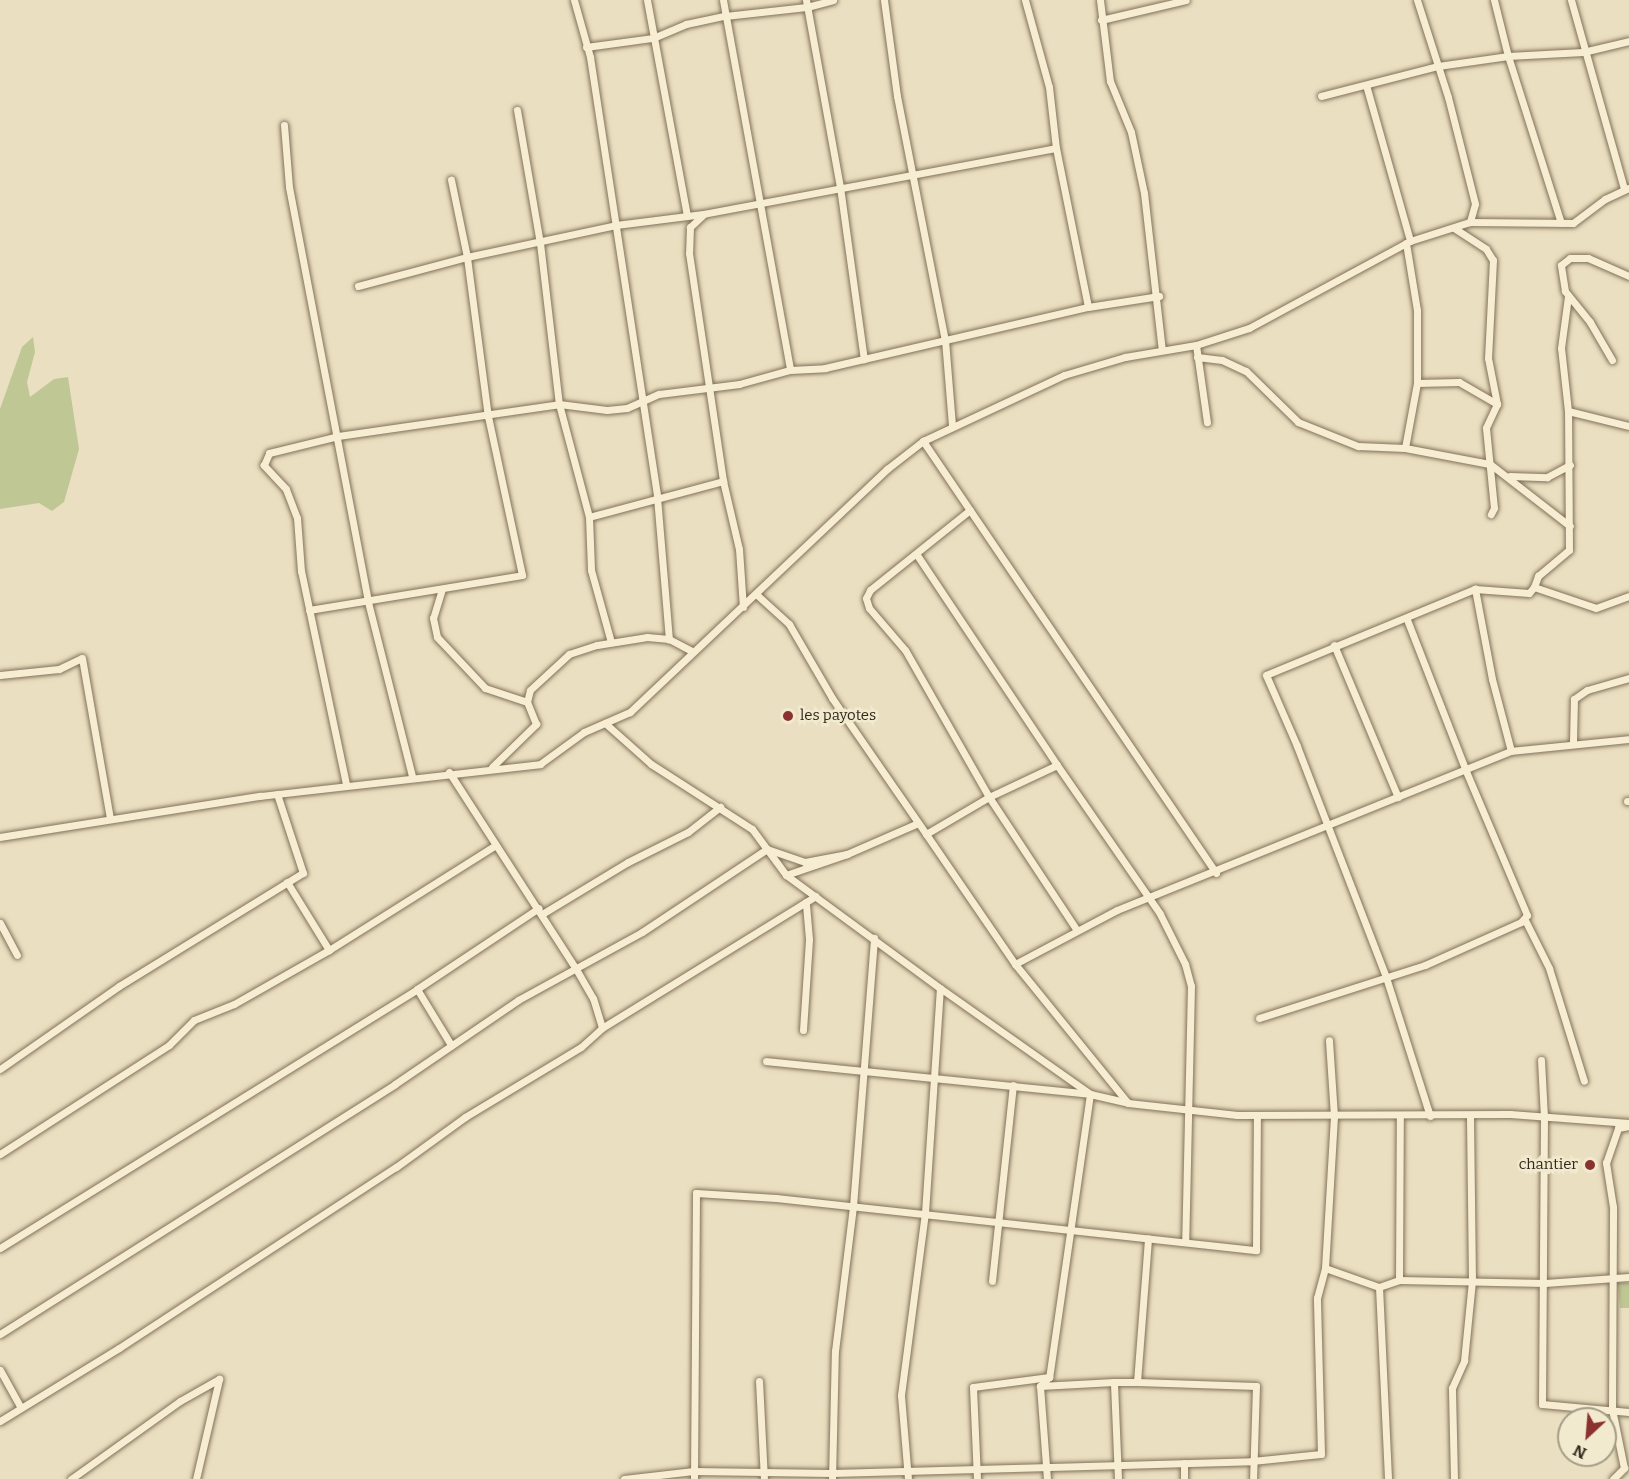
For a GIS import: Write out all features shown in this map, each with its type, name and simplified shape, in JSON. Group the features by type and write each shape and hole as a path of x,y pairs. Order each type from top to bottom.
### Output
{"street":[{"path":"574,0 586,47 616,225 657,497 669,639"},
{"path":"647,0 687,215"},
{"path":"723,0 762,202 790,370"},
{"path":"586,47 653,38 686,24 725,16 832,0"},
{"path":"884,0 912,175 945,340 952,426"},
{"path":"1025,0 1049,87 1056,148 1088,307"},
{"path":"1100,0 1110,81 1131,132 1142,183 1159,296 1162,350"},
{"path":"1101,20 1186,0"},
{"path":"1417,0 1438,66 1475,204 1470,222"},
{"path":"1494,0 1508,56 1561,222"},
{"path":"0,837 346,784 492,767 540,764 584,732 630,712 887,469 923,441 1064,375 1162,350 1196,345 1265,320 1408,242 1470,222 1581,220 1605,199 1627,188 1583,52 1571,0"},
{"path":"807,4 840,187 864,359"},
{"path":"1321,96 1438,66 1508,56 1583,52 1629,40"},
{"path":"1366,85 1408,242 1417,310 1418,383 1405,448"},
{"path":"518,110 540,243 559,404 589,517 591,570 611,642"},
{"path":"284,125 289,187 368,602 412,776"},
{"path":"358,286 467,257 616,225 704,214 1056,148"},
{"path":"309,609 368,602 522,575 488,417 467,257 451,180"},
{"path":"704,214 690,227 688,240 723,481 739,549 743,607"},
{"path":"1454,228 1486,249 1493,260 1488,358 1497,404 1486,428 1490,464 1491,514"},
{"path":"1612,360 1590,322 1568,296 1560,281 1564,260 1588,258 1629,276"},
{"path":"346,784 301,571 297,518 286,489 266,470 264,462 269,453 338,436 488,417 559,404 607,410 642,403 659,394 739,384 790,370 864,359 1088,307 1159,296"},
{"path":"1430,1116 1386,976 1266,675 1334,645 1407,620 1475,589 1529,593 1538,576 1567,555 1570,525 1570,465 1568,411 1561,348 1568,296"},
{"path":"1196,345 1207,422"},
{"path":"1197,357 1222,360 1246,371 1298,422 1358,446 1405,448 1490,464 1510,476 1570,525"},
{"path":"1418,383 1459,382 1497,404"},
{"path":"1568,411 1629,426"},
{"path":"923,441 1216,873"},
{"path":"1510,476 1547,477 1570,465"},
{"path":"589,517 723,481"},
{"path":"970,510 917,555 870,590 866,598 869,608 905,650 989,797 1076,929"},
{"path":"917,555 1148,898 1185,964 1191,986 1186,1113 1185,1242"},
{"path":"1534,587 1596,608 1629,596"},
{"path":"442,589 433,618 436,637 485,688 527,702"},
{"path":"1475,589 1492,679 1511,751"},
{"path":"756,594 789,624 832,698 1015,964 1128,1103"},
{"path":"1407,620 1466,771 1527,910 1525,920 1549,968 1584,1081"},
{"path":"492,767 536,723 527,702 530,690 558,662 581,649 647,637 669,639 692,651"},
{"path":"1334,645 1398,797"},
{"path":"0,675 59,669 82,658 110,819"},
{"path":"1572,742 1574,699 1587,690 1629,678"},
{"path":"605,723 651,764 720,807 759,835 786,874 940,988 1090,1094"},
{"path":"1015,964 1076,929 1148,898 1216,873 1326,824 1466,771 1511,751 1572,742 1629,739"},
{"path":"926,834 989,797 1058,765"},
{"path":"449,772 494,846 540,911 576,969 593,998 603,1028"},
{"path":"0,1069 118,987 303,873 277,794"},
{"path":"0,1248 540,911 688,832 720,807"},
{"path":"786,874 847,854 918,823"},
{"path":"0,1154 169,1045 194,1020 234,1004 329,950 494,846"},
{"path":"767,849 805,862 847,854"},
{"path":"0,1334 518,1000 642,932 767,849"},
{"path":"287,882 329,950"},
{"path":"0,1421 391,1170 465,1117 581,1047 603,1028 816,896"},
{"path":"803,1030 809,939 806,902"},
{"path":"1259,1018 1454,954 1525,920"},
{"path":"0,923 17,955"},
{"path":"832,1476 835,1351 853,1206 874,938"},
{"path":"908,1479 901,1395 925,1213 940,988"},
{"path":"417,989 451,1045"},
{"path":"624,1479 694,1475 832,1476 908,1469 1118,1462 1252,1461 1321,1454 1317,1298 1325,1268 1334,1116 1329,1040"},
{"path":"1541,1060 1544,1117 1545,1283 1542,1404 1584,1407"},
{"path":"766,1061 1090,1094 1186,1113 1334,1116 1510,1114 1629,1124"},
{"path":"992,1281 1013,1085"},
{"path":"1047,1479 1040,1386 1049,1377 1074,1229 1090,1094"},
{"path":"694,1475 696,1193 925,1213 1256,1250 1257,1115"},
{"path":"1399,1280 1400,1116"},
{"path":"1454,1479 1452,1388 1464,1361 1472,1281 1470,1116"},
{"path":"1612,1407 1612,1207 1606,1163 1618,1128 1629,1124"},
{"path":"1137,1382 1148,1238"},
{"path":"1325,1268 1379,1287 1399,1280 1545,1283 1629,1277"},
{"path":"1379,1287 1388,1479"},
{"path":"0,1370 21,1408"},
{"path":"977,1479 973,1387 1049,1377"},
{"path":"73,1479 180,1401 219,1379 196,1479"},
{"path":"759,1381 764,1477"},
{"path":"1040,1386 1114,1382 1256,1386 1253,1479"},
{"path":"1114,1382 1118,1479"},
{"path":"1613,1479 1624,1468 1617,1434"},
{"path":"1184,1463 1184,1479"}],"green space":[{"path":"33,337 35,352 27,382 30,397 54,379 68,377 79,449 64,502 52,511 39,503 0,509 0,409 22,347"},
{"path":"1618,1283 1629,1283 1629,1308 1620,1308"}],"place":[{"name":"les payotes","path":"788,716"},
{"name":"chantier","path":"1590,1165"}]}
